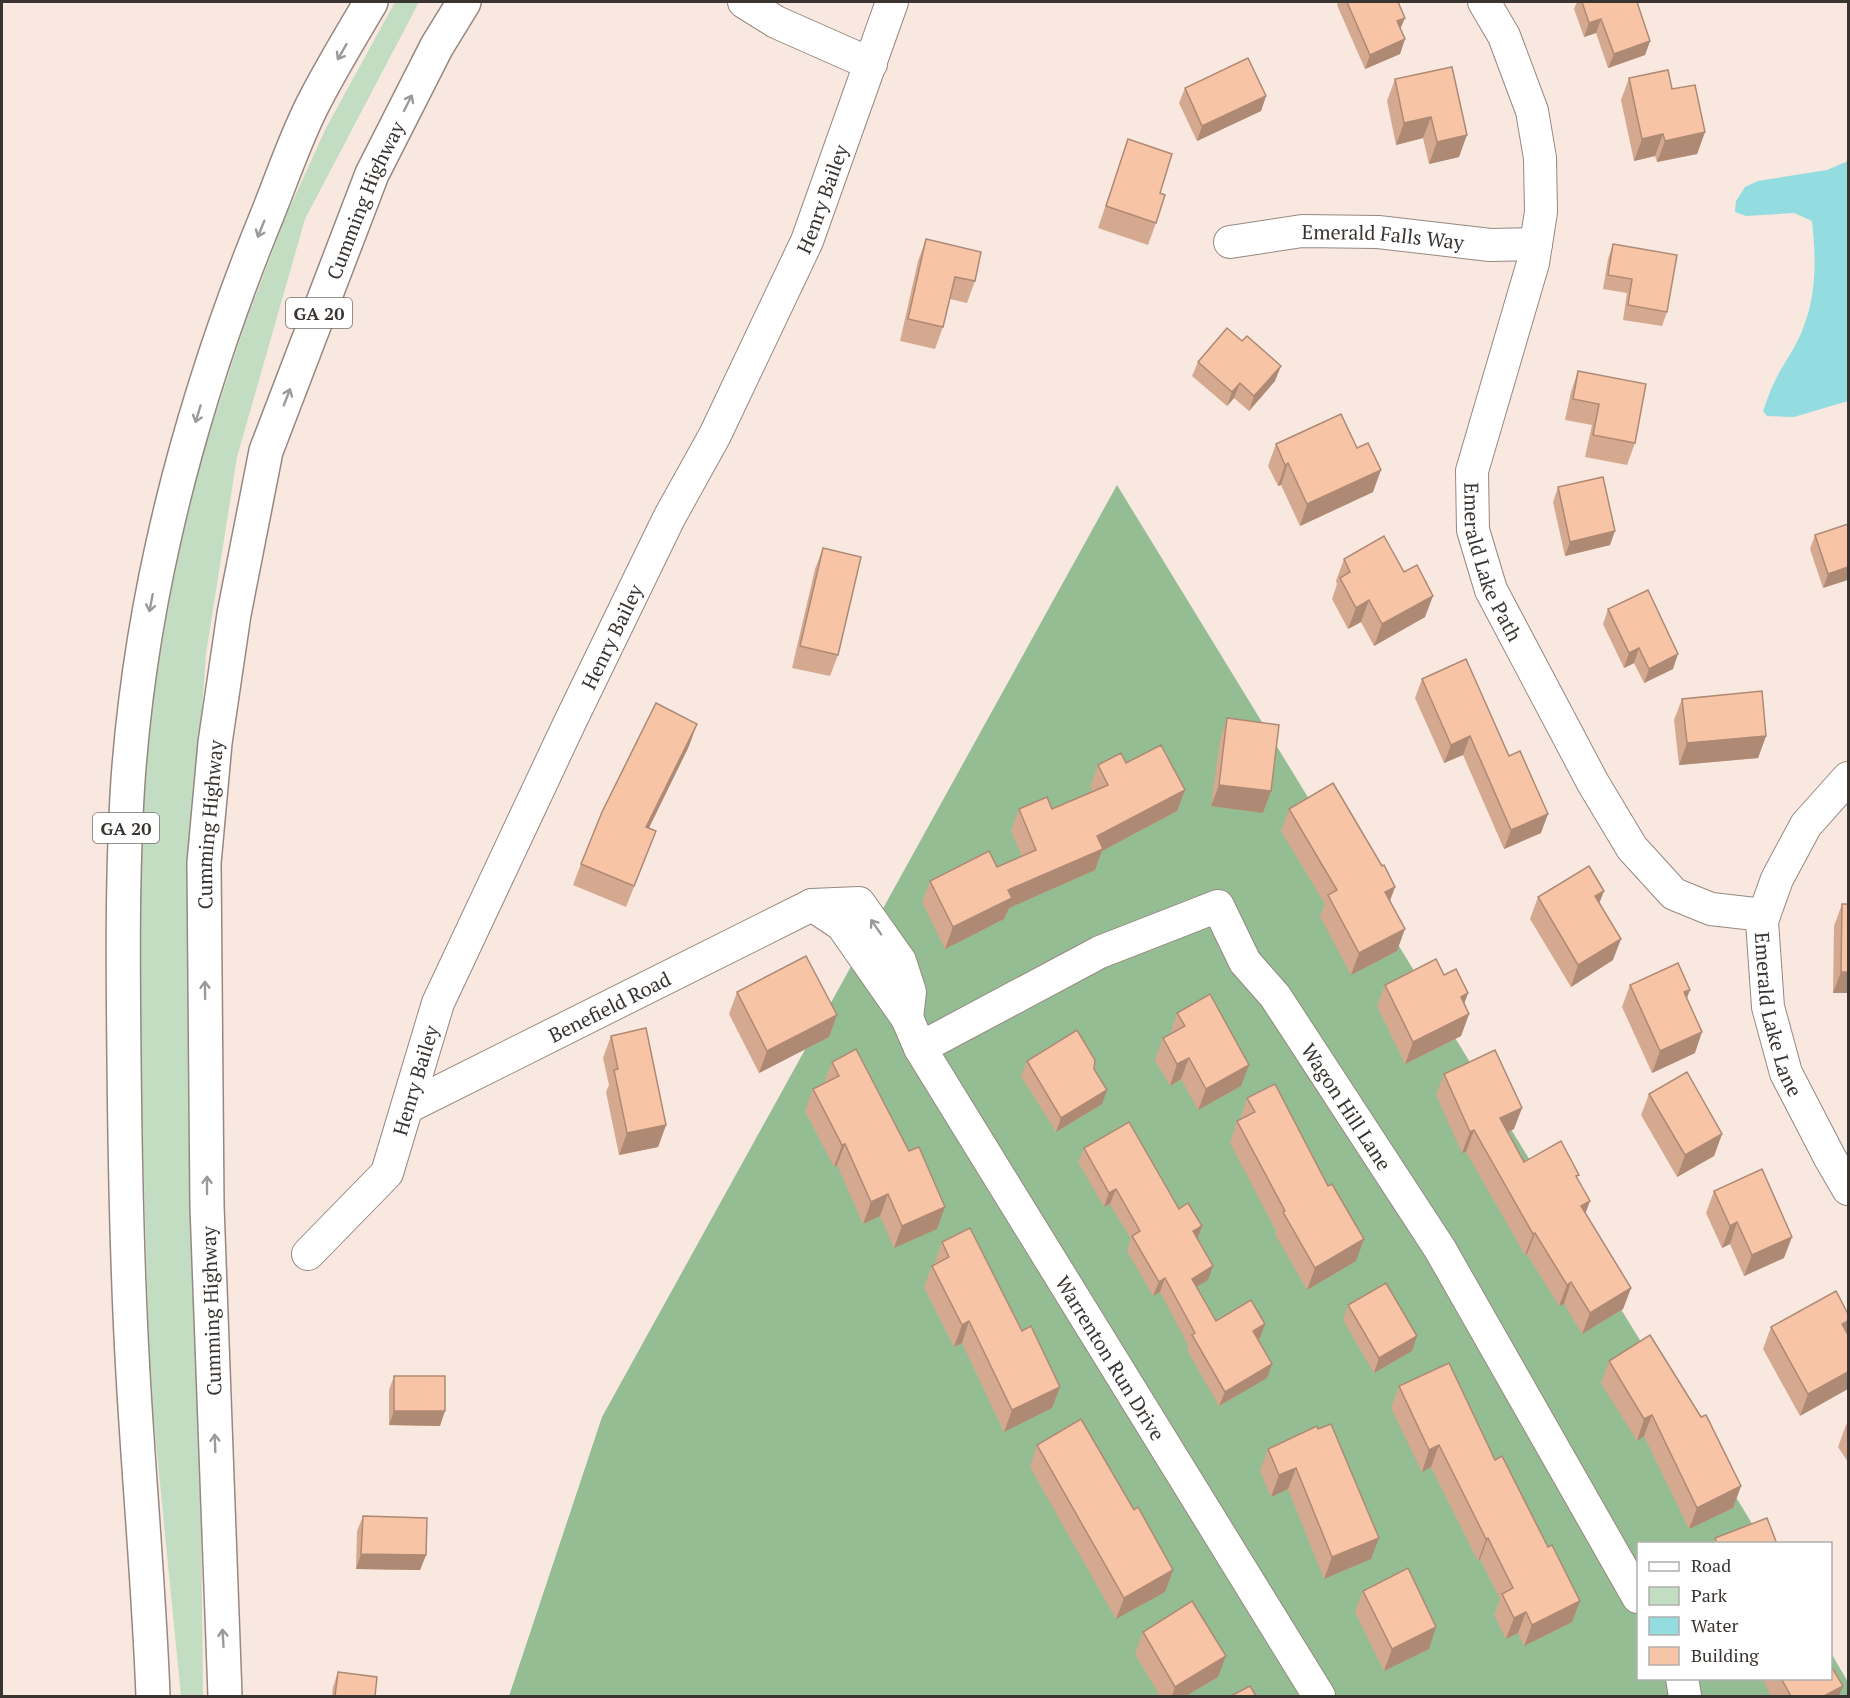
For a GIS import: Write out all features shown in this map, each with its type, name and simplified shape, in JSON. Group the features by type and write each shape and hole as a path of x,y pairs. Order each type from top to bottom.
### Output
{"highway":[{"name":"GA 20","path":"153,1696 150,1612 133,1374 125,1140 122,908 128,776 137,704 150,607 173,495 210,373 249,260 314,102 371,2"},
{"name":"Cumming Highway","path":"225,1696 207,1206 204,863 216,743 234,614 266,451 372,174 437,46 464,2"}],"street":[{"path":"744,2 776,22 871,64"},
{"name":"Henry Bailey","path":"308,1254 387,1173 438,1003 575,711 669,518 715,435 807,241 892,2"},
{"name":"Emerald Lake Path","path":"1484,2 1504,36 1532,111 1540,158 1540,213 1533,263 1472,471 1473,530 1491,590 1593,783 1632,848 1674,894 1711,909 1764,915"},
{"name":"Emerald Falls Way","path":"1230,242 1313,231 1378,232 1490,245 1536,244"},
{"name":"Emerald Lake Lane","path":"1848,778 1806,825 1777,879 1762,921 1768,1007 1786,1073 1848,1189"},
{"name":"Benefield Road","path":"408,1107 812,905"},
{"name":"Warrenton Run Drive","path":"812,905 842,924 887,966 920,1048 1318,1696"},
{"name":"Wagon Hill Lane","path":"920,1048 1100,952 1218,906 1245,962 1275,996 1440,1249 1637,1595"},
{"path":"1682,1680 1685,1696"}],"green space":[{"path":"395,2 419,2 305,219 237,457 206,654 189,890 198,1226 203,1696 181,1696 150,1382 140,1044 139,889 144,787 154,689 175,568 202,456 245,324 285,218 326,128"},
{"path":"1117,485 1763,1542 1637,1542 1637,1680 1832,1680 1832,1655 1848,1682 1848,1696 509,1696 602,1417"}],"water":[{"path":"1848,161 1848,401 1794,417 1767,416 1763,411 1770,392 1799,338 1810,304 1815,263 1812,221 1794,213 1746,216 1735,212 1736,201 1745,187 1758,181 1827,170"}],"building":[{"path":"1347,2 1398,2 1405,18 1397,21 1405,39 1370,55"},
{"path":"1582,2 1637,2 1650,41 1614,54 1601,19 1589,23"},
{"path":"1248,58 1266,96 1202,126 1185,88"},
{"path":"1452,67 1467,135 1437,142 1431,117 1404,123 1395,79"},
{"path":"1668,70 1672,89 1695,85 1705,132 1665,141 1663,134 1642,139 1629,78"},
{"path":"1128,139 1172,154 1160,193 1165,195 1156,223 1106,206"},
{"path":"926,239 981,252 975,281 955,277 943,327 908,319"},
{"path":"1613,244 1677,255 1667,312 1628,305 1632,279 1608,275"},
{"path":"1227,328 1242,341 1247,336 1281,366 1254,396 1240,383 1232,392 1198,362"},
{"path":"1578,371 1646,384 1635,443 1593,435 1599,404 1573,399"},
{"path":"1341,414 1357,448 1368,443 1381,470 1307,504 1288,463 1285,465 1276,444"},
{"path":"1603,477 1615,531 1570,542 1558,487"},
{"path":"1848,524 1848,567 1828,574 1815,535"},
{"path":"1384,536 1404,572 1417,565 1433,596 1382,624 1369,600 1356,608 1340,578 1350,572 1344,559"},
{"path":"823,548 861,557 838,655 800,646"},
{"path":"1648,590 1678,654 1649,669 1639,648 1629,653 1608,609"},
{"path":"1466,659 1509,756 1520,751 1548,814 1511,830 1470,736 1451,745 1422,679"},
{"path":"1762,691 1766,736 1687,743 1682,699"},
{"path":"656,703 697,724 646,827 656,831 634,886 581,864 602,812"},
{"path":"1227,718 1279,725 1271,791 1219,785"},
{"path":"1161,745 1185,790 1097,836 1103,849 1008,890 1012,898 953,927 930,881 989,851 997,867 1036,850 1019,809 1047,797 1052,809 1108,785 1098,765 1121,753 1126,763"},
{"path":"1333,783 1382,866 1384,865 1395,887 1385,892 1405,929 1359,953 1328,895 1337,890 1289,809"},
{"path":"1589,866 1604,891 1595,896 1621,939 1578,965 1538,897"},
{"path":"1842,904 1848,904 1848,972 1841,972"},
{"path":"806,956 837,1015 767,1051 737,992"},
{"path":"1436,959 1444,975 1456,969 1468,993 1461,997 1469,1014 1413,1042 1385,985"},
{"path":"1678,963 1690,990 1684,992 1702,1032 1660,1051 1630,985"},
{"path":"1210,994 1249,1065 1206,1089 1189,1058 1177,1064 1163,1038 1185,1026 1177,1013"},
{"path":"646,1028 666,1125 627,1133 614,1070 618,1069 611,1036"},
{"path":"1077,1030 1095,1060 1094,1069 1107,1090 1061,1118 1027,1061"},
{"path":"856,1049 909,1151 919,1147 945,1207 902,1226 888,1194 871,1202 845,1144 842,1145 813,1089 839,1076 832,1062"},
{"path":"1495,1050 1522,1108 1500,1118 1524,1162 1561,1141 1590,1201 1581,1206 1631,1288 1590,1313 1571,1282 1567,1285 1535,1233 1533,1234 1474,1130 1470,1132 1444,1074"},
{"path":"1687,1072 1722,1134 1685,1155 1649,1094"},
{"path":"1275,1084 1328,1186 1332,1184 1364,1239 1315,1268 1283,1212 1285,1211 1237,1121 1255,1112 1247,1098"},
{"path":"1129,1122 1179,1209 1188,1203 1202,1226 1193,1231 1213,1266 1192,1279 1216,1321 1251,1300 1265,1324 1253,1331 1272,1364 1225,1392 1192,1335 1195,1333 1165,1278 1159,1282 1132,1236 1140,1231 1116,1189 1109,1193 1084,1148"},
{"path":"1762,1169 1792,1237 1752,1255 1737,1222 1730,1226 1714,1191"},
{"path":"970,1228 1022,1331 1031,1326 1060,1387 1012,1410 969,1321 962,1325 932,1266 949,1257 942,1242"},
{"path":"1386,1283 1417,1336 1379,1358 1348,1305"},
{"path":"1836,1291 1848,1314 1848,1321 1842,1324 1848,1335 1848,1372 1808,1394 1771,1327"},
{"path":"1650,1335 1701,1417 1706,1415 1741,1486 1697,1508 1652,1415 1644,1419 1609,1361"},
{"path":"1449,1363 1495,1460 1502,1456 1548,1547 1552,1545 1580,1601 1532,1625 1526,1612 1514,1618 1502,1594 1513,1588 1439,1445 1429,1450 1399,1386"},
{"path":"394,1376 445,1376 445,1411 394,1411"},
{"path":"1081,1419 1134,1510 1138,1507 1173,1570 1124,1598 1037,1445"},
{"path":"1331,1424 1379,1538 1332,1557 1296,1468 1279,1475 1268,1449 1317,1426 1318,1429"},
{"path":"363,1516 427,1518 426,1555 361,1554"},
{"path":"1767,1518 1776,1542 1716,1542 1715,1538"},
{"path":"1408,1568 1436,1627 1392,1649 1363,1591"},
{"path":"1192,1601 1226,1656 1175,1687 1143,1632"},
{"path":"1832,1667 1843,1686 1824,1696 1791,1696 1782,1680 1832,1680"},
{"path":"338,1672 377,1677 375,1696 335,1696"},
{"path":"1250,1686 1256,1696 1231,1696"}]}
